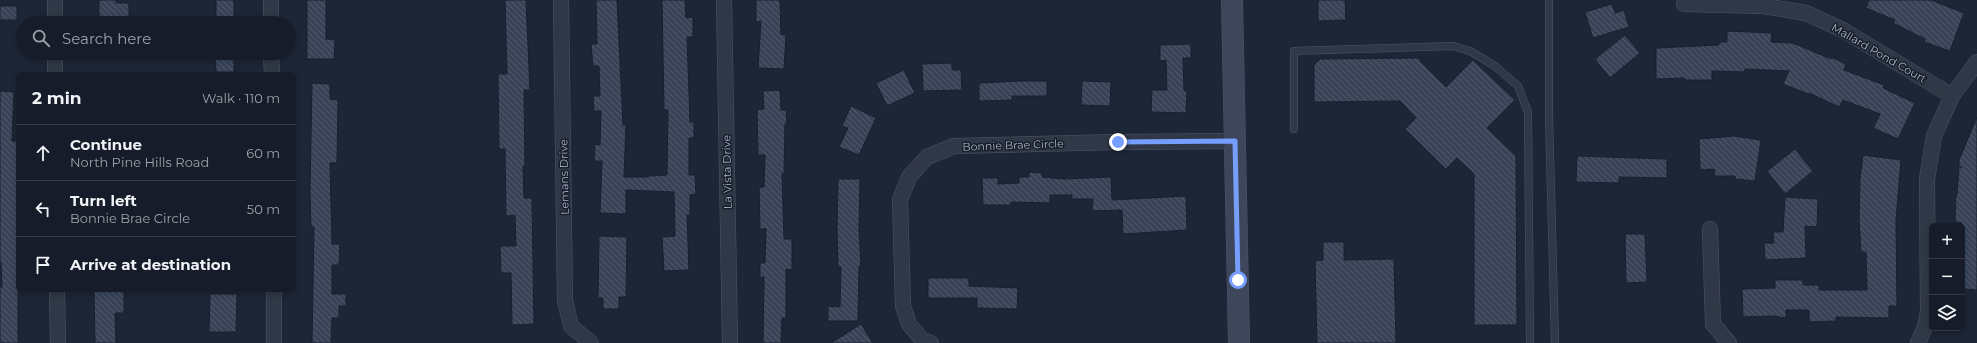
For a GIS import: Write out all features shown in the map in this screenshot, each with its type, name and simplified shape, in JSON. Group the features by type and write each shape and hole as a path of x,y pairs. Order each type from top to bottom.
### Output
{"main road":[{"path":"1232,0 1239,343"}],"street":[{"path":"55,0 55,16"},
{"path":"271,0 271,16"},
{"name":"Lemans Drive","path":"562,0 565,301 571,326 591,343"},
{"name":"La Vista Drive","path":"724,0 730,343"},
{"name":"Mallard Pond Court","path":"1684,4 1764,6 1806,13 1844,30 1952,96"},
{"path":"55,60 55,72"},
{"path":"271,60 272,72"},
{"path":"1918,343 1925,327 1928,312 1927,179 1934,136 1952,96 1977,62"},
{"name":"Bonnie Brae Circle","path":"931,343 923,341 909,324 903,306 900,200 909,177 927,157 954,146 1235,141"},
{"path":"1710,229 1713,324 1728,343"},
{"path":"57,292 58,343"},
{"path":"274,292 274,343"}],"lane":[{"path":"1549,0 1549,116 1555,343"},
{"path":"1294,129 1294,51 1453,46 1470,51 1495,66 1507,76 1518,86 1528,112 1530,343"}],"building":[{"path":"99,0 116,0 116,3 129,3 129,16 99,16"},
{"path":"216,0 234,0 234,16 216,16"},
{"path":"307,0 326,0 326,39 335,40 334,59 307,59"},
{"path":"505,0 526,0 530,90 524,90 525,166 523,166 524,198 532,198 534,324 512,325 511,273 501,273 500,246 516,246 515,215 506,216 505,149 499,149 498,74 507,74"},
{"path":"596,0 617,0 623,125 626,125 624,177 667,175 668,110 664,110 662,0 685,0 686,18 693,17 693,37 687,37 690,122 694,122 694,138 689,138 689,175 695,175 696,194 690,195 690,215 687,215 689,270 664,271 662,237 675,236 674,192 626,190 626,214 600,213 602,161 594,161 595,144 600,145 601,111 594,111 593,96 600,96 599,66 593,66 591,44 597,44"},
{"path":"756,0 780,0 781,34 786,35 784,69 758,68 761,21 756,22"},
{"path":"1318,0 1345,0 1346,20 1318,21"},
{"path":"1869,0 1931,0 1964,13 1950,51 1924,42 1925,39 1893,23 1895,20 1866,8"},
{"path":"1612,4 1615,13 1624,10 1629,27 1593,38 1585,12"},
{"path":"0,6 17,6 16,20 0,20"},
{"path":"1727,31 1772,33 1771,42 1793,43 1831,59 1831,57 1846,64 1844,70 1884,85 1883,88 1915,103 1898,139 1873,128 1880,114 1843,100 1839,107 1809,93 1808,94 1783,84 1789,71 1745,69 1744,72 1712,71 1712,80 1685,80 1685,78 1656,79 1656,48 1719,45 1719,42 1727,42"},
{"path":"1625,35 1640,53 1610,78 1595,59"},
{"path":"1191,44 1191,58 1183,58 1184,91 1187,91 1186,113 1151,112 1152,90 1167,90 1166,60 1160,61 1160,45"},
{"path":"1420,58 1420,61 1446,87 1473,60 1515,100 1487,128 1516,156 1517,325 1474,325 1474,174 1457,158 1446,169 1405,129 1416,118 1400,101 1314,102 1314,65 1320,59"},
{"path":"215,60 234,60 234,72 216,72"},
{"path":"952,63 952,70 961,70 962,90 923,91 922,64"},
{"path":"904,70 915,93 887,106 876,83"},
{"path":"1047,81 1047,96 1012,96 1012,100 979,101 979,83"},
{"path":"1082,81 1111,82 1110,106 1081,105"},
{"path":"312,83 330,84 330,99 338,100 337,163 330,163 332,244 340,244 339,265 332,265 332,294 346,294 346,306 339,306 339,318 332,318 331,343 312,343 314,227 311,227 310,193"},
{"path":"780,90 781,110 786,110 787,124 785,124 784,174 782,174 784,239 792,239 792,270 786,269 786,318 782,318 781,343 763,343 764,277 760,277 760,263 765,263 766,229 760,229 759,187 764,187 765,155 758,155 757,110 764,109 763,91"},
{"path":"0,91 14,92 12,141 16,141 16,292 18,292 18,343 0,343 0,287 2,287 0,262"},
{"path":"851,106 876,118 859,155 839,147 848,128 842,126"},
{"path":"1977,117 1977,290 1965,289 1965,223 1955,222 1959,167 1962,168 1959,166 1959,160"},
{"path":"1734,136 1761,140 1755,181 1735,179 1735,176 1715,176 1714,169 1700,170 1699,139"},
{"path":"1795,149 1813,171 1785,194 1767,171"},
{"path":"1863,155 1901,160 1896,220 1897,306 1889,306 1889,318 1836,317 1836,321 1809,322 1809,310 1786,310 1786,318 1774,316 1743,317 1742,289 1775,288 1775,280 1803,280 1803,285 1819,285 1819,290 1867,290 1866,252 1861,252 1859,219 1860,179"},
{"path":"1577,156 1667,159 1667,178 1619,177 1619,183 1576,182"},
{"path":"1029,172 1042,173 1042,177 1063,179 1111,177 1112,200 1186,196 1187,230 1123,234 1122,210 1092,211 1093,199 1072,199 1072,195 1050,195 1050,203 1011,202 1011,205 983,205 982,178 998,178 998,184 1019,183 1019,177 1029,177"},
{"path":"838,179 860,179 859,228 861,266 859,266 858,321 828,321 828,306 840,307 841,267 838,267 837,228"},
{"path":"1785,197 1818,199 1817,227 1805,226 1806,258 1765,260 1764,243 1774,243 1773,232 1783,232"},
{"path":"1625,234 1645,234 1647,282 1626,283"},
{"path":"599,236 627,237 626,297 619,297 619,309 603,309 603,298 598,298"},
{"path":"1323,242 1344,242 1344,260 1394,259 1396,343 1317,343 1315,261 1323,260"},
{"path":"928,278 969,278 969,286 1018,288 1017,309 977,308 977,298 928,298"},
{"path":"94,292 124,292 124,313 115,313 116,343 95,343"},
{"path":"210,294 237,294 236,332 209,332"},
{"path":"861,324 873,343 831,343"}],"route":[{"path":"1118,142 1235,141 1238,280"}]}
